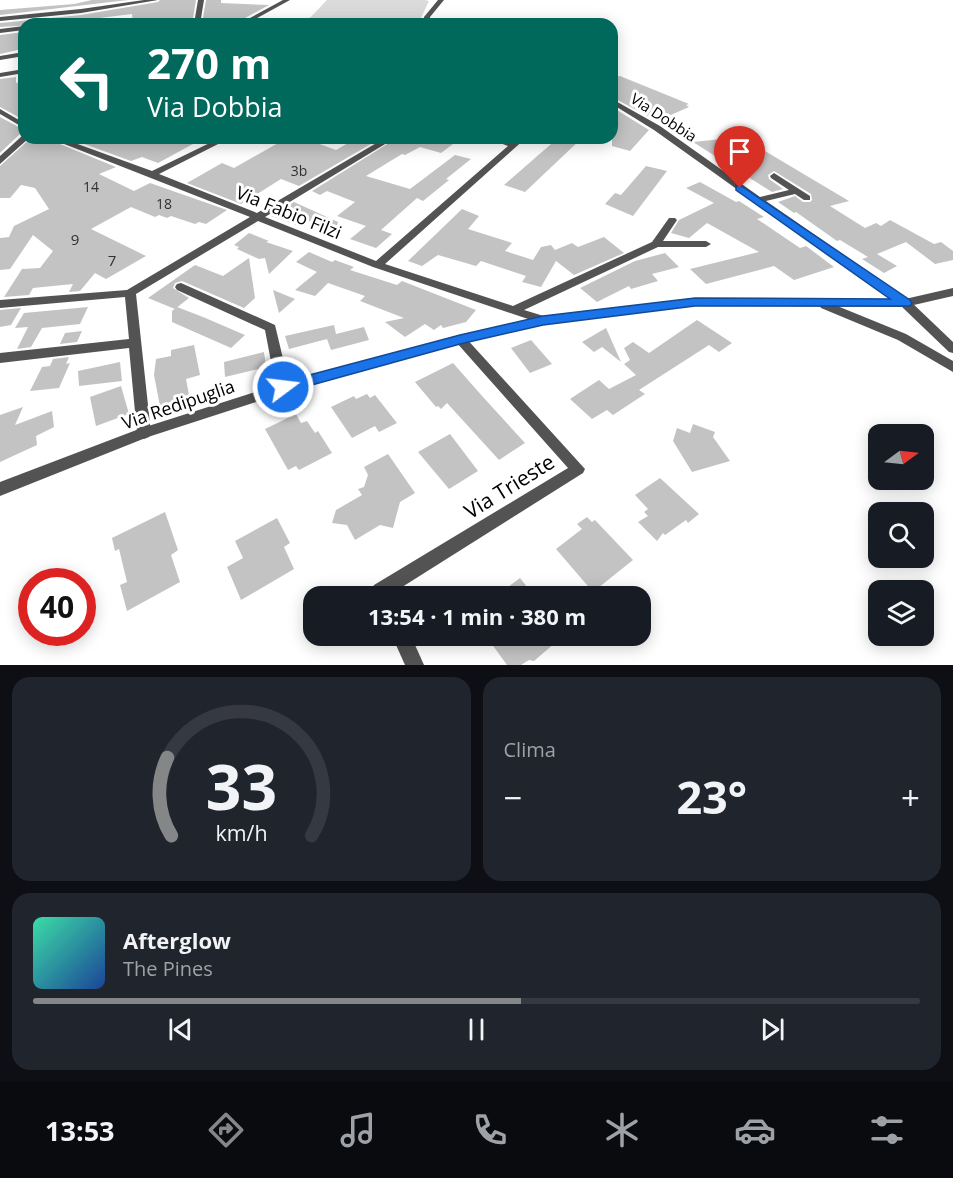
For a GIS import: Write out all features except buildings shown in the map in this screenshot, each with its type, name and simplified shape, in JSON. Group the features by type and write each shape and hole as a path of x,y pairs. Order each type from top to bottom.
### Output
{"street":[{"path":"0,19 81,11 155,0"},
{"path":"198,18 201,0"},
{"path":"253,18 287,0"},
{"path":"427,18 441,0"},
{"path":"0,31 18,29"},
{"path":"0,58 18,55"},
{"path":"0,75 18,72"},
{"name":"Via Dobbia","path":"618,105 657,128 905,303 953,349"},
{"path":"0,111 18,122"},
{"path":"2,158 18,144"},
{"name":"Via Fabio Filzi","path":"69,144 377,264 543,320"},
{"path":"151,175 214,144"},
{"path":"0,303 130,293 260,218 381,144"},
{"path":"377,264 512,145"},
{"path":"774,176 807,198"},
{"path":"757,200 798,191"},
{"path":"656,244 672,220"},
{"path":"514,310 656,244 705,244"},
{"path":"181,286 271,328 283,387"},
{"name":"Via Redipuglia","path":"0,489 144,433 283,387 460,339 543,320 695,302 905,303 953,292"},
{"path":"130,293 144,433"},
{"path":"825,304 902,337 953,367"},
{"name":"Via Trieste","path":"388,586 578,469 460,339"},
{"path":"0,357 135,343"},
{"path":"406,646 415,665"}],"shaded area":[{"path":"327,0 429,1 421,18 310,18"}],"route":[{"path":"283,387 460,339 543,320 695,302 905,303 740,188"}]}
